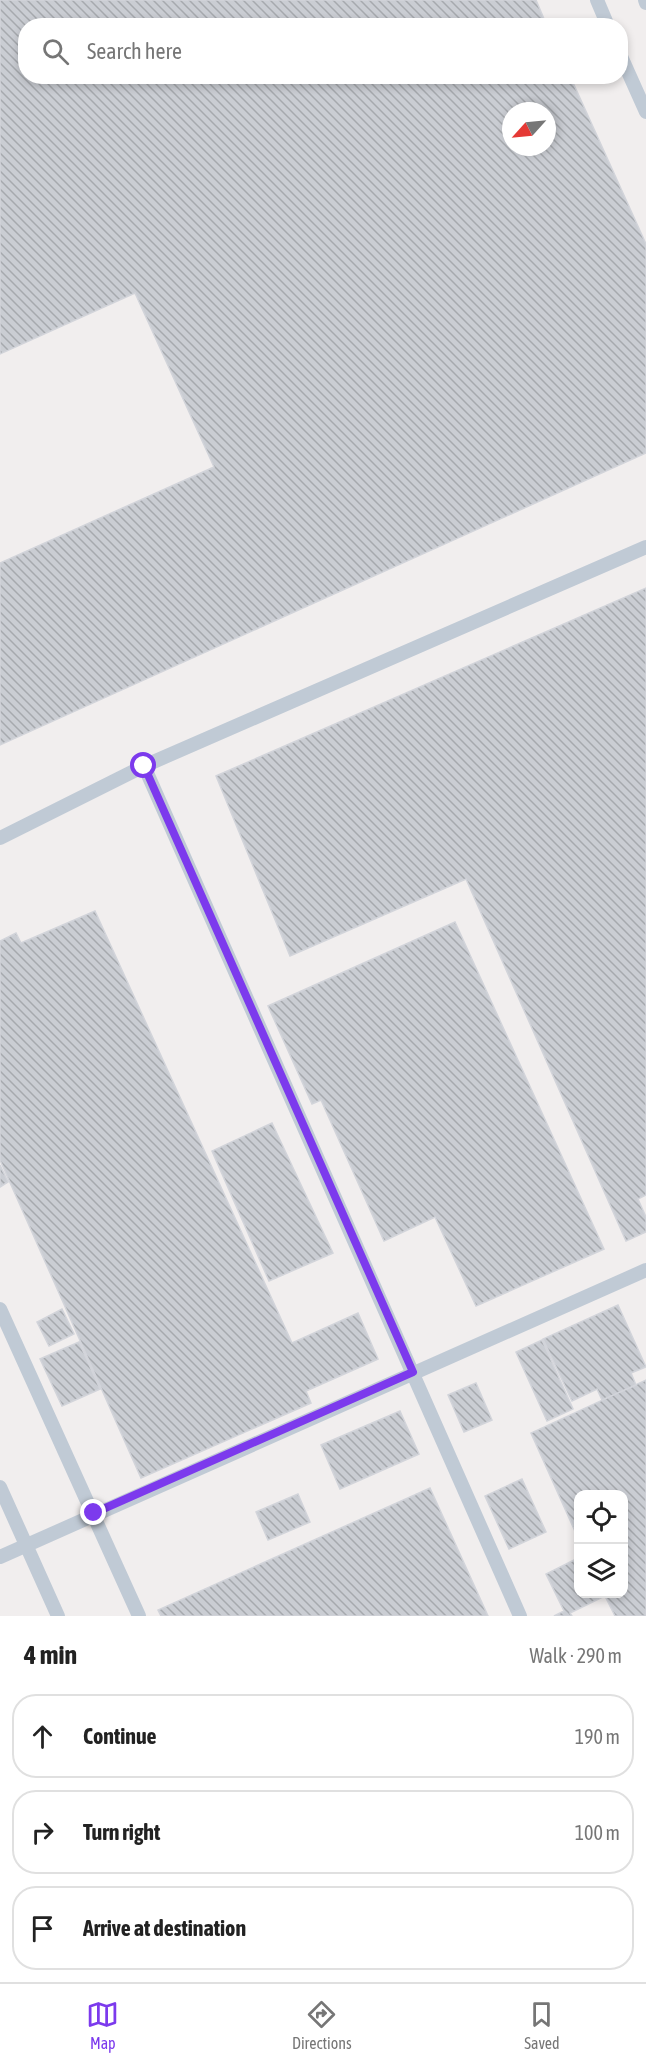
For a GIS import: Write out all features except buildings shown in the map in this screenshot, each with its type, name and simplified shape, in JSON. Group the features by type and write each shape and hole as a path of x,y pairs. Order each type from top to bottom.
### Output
{"lane":[{"path":"597,0 605,18"},
{"path":"628,70 646,112"},
{"path":"0,838 144,766 646,547"},
{"path":"144,766 520,1616"},
{"path":"0,1557 94,1513 646,1270"},
{"path":"0,1309 139,1616"},
{"path":"0,1487 58,1616"}],"route":[{"path":"94,1513 413,1372 144,766"}]}
